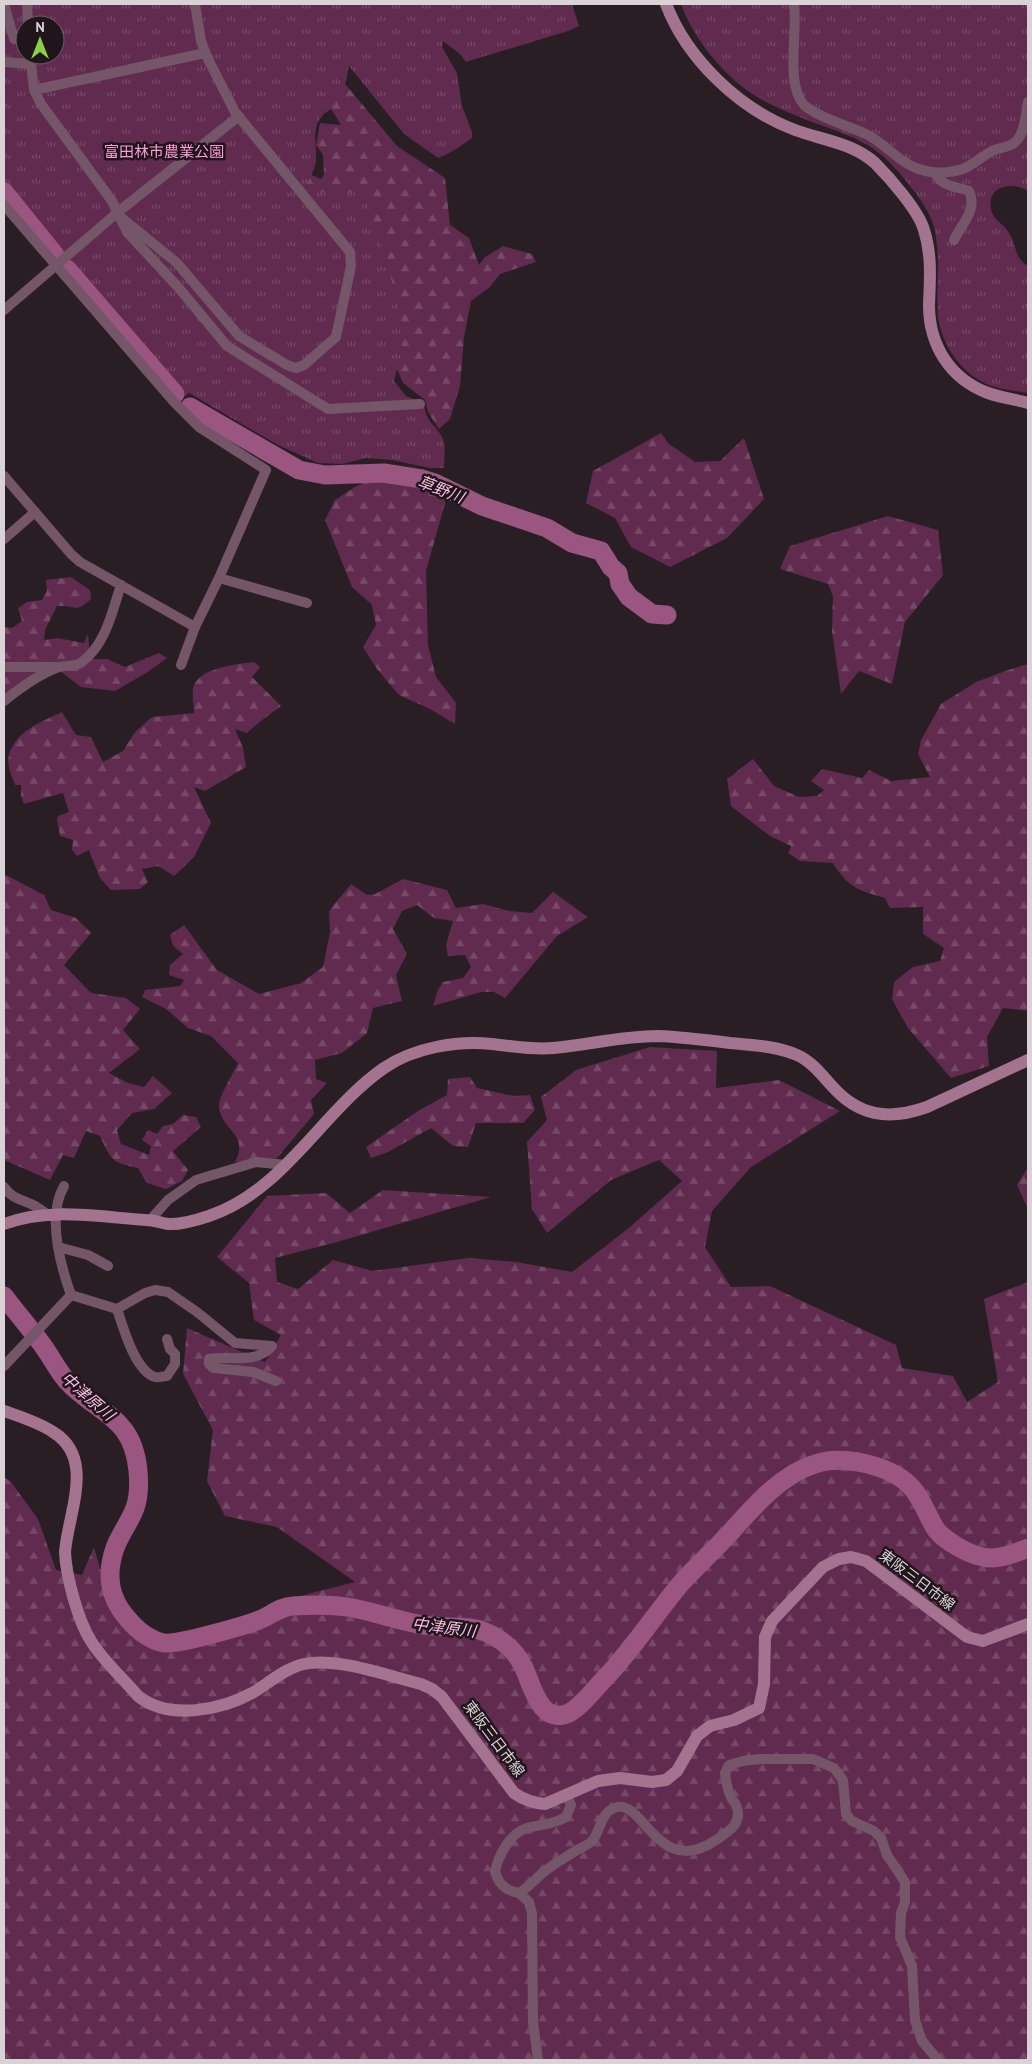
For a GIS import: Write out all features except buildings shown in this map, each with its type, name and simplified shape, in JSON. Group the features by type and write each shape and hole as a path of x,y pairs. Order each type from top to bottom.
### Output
{"street":[{"path":"8,4 14,39"},
{"path":"120,215 177,263 240,336 287,365 296,368 304,365 336,337 351,266 350,252 235,112 206,53 199,34 195,4"},
{"path":"666,4 679,33 688,47 739,100 793,130 835,142 862,154 886,176 919,217 924,228 931,264 929,317 936,346 942,358 961,378 975,388 989,394 1028,403"},
{"path":"800,4 795,9 794,70 797,93 804,105 815,112 877,139 901,161 917,169 935,173 965,168 995,150 1013,143 1021,133 1028,102"},
{"path":"34,90 206,53"},
{"path":"32,65 34,90 41,104 120,215 127,232 178,287 227,346 328,409 420,404"},
{"path":"4,310 56,265 120,215 239,116"},
{"path":"935,173 939,181 948,186 969,191 972,197 973,205 970,213 954,240"},
{"path":"4,205 165,392 193,421 230,448 266,470 219,578 195,627 181,665"},
{"path":"4,476 80,562 195,627"},
{"path":"4,539 35,512"},
{"path":"219,578 307,603"},
{"path":"4,667 60,667 80,664 97,648 105,631 121,584"},
{"path":"4,701 20,688 60,667"},
{"path":"4,1224 24,1218 52,1215 150,1220 180,1224 227,1209 261,1187 286,1165 350,1097 384,1068 409,1054 455,1044 490,1043 552,1048 642,1036 658,1036 767,1047 798,1056 811,1064 846,1100 859,1109 893,1116 926,1107 1028,1060"},
{"path":"150,1220 168,1200 196,1180 256,1162 286,1165"},
{"path":"64,1186 52,1215 62,1270 71,1295"},
{"path":"4,1187 8,1194 14,1198 52,1215"},
{"path":"58,1247 88,1255 108,1266"},
{"path":"71,1295 117,1309 145,1293 155,1290 168,1292 197,1312 235,1343 272,1346 269,1350 244,1360 219,1357 209,1359 209,1364 214,1368 253,1372 276,1381"},
{"path":"4,1366 71,1295"},
{"path":"117,1309 140,1366 149,1374 157,1377 167,1376 175,1364 175,1354 170,1349 167,1339"},
{"name":"東阪三日市線","path":"4,1411 39,1424 55,1433 67,1444 75,1456 78,1478 66,1552 66,1564 71,1584 91,1642 145,1702 160,1709 213,1708 252,1693 287,1671 304,1664 332,1662 421,1684 432,1689 442,1697 514,1794 525,1801 545,1804 598,1781 620,1778 652,1782 666,1780 677,1771 697,1736 710,1726 734,1720 759,1708 764,1684 765,1637 772,1621 823,1566 839,1559 852,1557 866,1561 967,1638 983,1641 1028,1624"},
{"path":"519,1893 554,1864 593,1840 602,1820 614,1808 621,1807 633,1812 662,1843 676,1849 698,1850 708,1846 733,1828 737,1822 736,1806 730,1796 725,1773 729,1765 743,1761 760,1760 813,1759 824,1762 834,1768 843,1780 846,1814 852,1821 874,1831 881,1838 887,1855 905,1882 905,1902 901,1913 900,1937 912,1966 916,2025 922,2041 938,2060"},
{"path":"538,2060 533,2022 532,1914 529,1902 519,1893 511,1892 503,1887 497,1879 495,1871 512,1837 523,1830 551,1824 566,1817 571,1805 566,1794"}],"green space":[{"name":"富田林市農業公園","path":"4,4 572,4 579,26 466,62 460,54 443,41 442,47 457,73 462,106 472,132 472,138 452,152 438,158 404,134 349,66 345,84 335,92 333,107 322,116 317,125 315,135 316,162 306,185 312,192 357,193 365,196 392,281 400,319 402,350 394,381 406,396 424,403 429,420 444,442 444,468 430,468 392,460 366,458 342,464 318,463 278,445 189,393 184,397 174,389 4,187"},
{"path":"681,4 1028,4 1028,191 1015,186 1002,188 993,195 991,209 993,216 1010,235 1020,259 1028,266 1028,393 999,388 984,383 965,369 949,350 938,316 938,257 935,229 921,200 895,168 875,150 855,138 778,108 744,88 706,50"},
{"path":"341,79 397,146 445,178 450,225 469,238 479,265 485,257 503,246 532,254 536,262 500,274 490,287 471,301 464,337 460,386 450,419 439,429 428,412 425,400 403,383 385,341 312,196 300,183 309,174 321,179 324,175 323,155 316,145 320,123 341,125 324,97"},
{"path":"661,433 669,444 695,462 720,461 744,438 764,499 727,538 670,567 631,547 615,518 586,503 593,471"},
{"path":"380,475 409,475 449,489 426,571 428,645 436,677 456,703 455,724 428,708 399,695 377,669 363,647 376,625 372,605 352,587 325,520 335,500 355,487"},
{"path":"888,516 938,530 943,575 905,622 892,684 859,671 841,694 832,631 833,596 828,584 780,569 790,546"},
{"path":"71,577 90,590 91,599 78,608 57,606 45,630 44,640 57,638 84,643 88,634 90,659 107,659 125,667 159,653 167,658 115,691 81,687 52,665 4,695 4,627 12,628 22,621 18,608 27,602 42,600 47,591 46,580"},
{"path":"254,662 260,667 252,677 281,706 247,733 235,729 243,748 246,767 205,791 194,787 211,823 194,857 174,876 158,866 142,869 148,882 140,889 111,890 100,878 89,850 77,856 72,850 73,840 60,836 58,816 69,812 63,793 24,804 21,796 21,785 15,785 8,759 17,739 31,728 62,712 76,735 91,737 103,762 123,751 135,732 152,717 194,713 193,689 201,676 218,668"},
{"path":"1028,664 1028,1011 1003,1008 987,1037 989,1066 951,1078 908,1028 892,999 894,982 913,967 940,961 944,948 923,934 923,907 890,908 885,898 854,887 844,878 833,863 800,861 788,853 791,846 770,836 731,806 727,779 753,759 774,786 799,797 817,796 824,790 811,781 822,769 862,778 869,770 891,781 930,777 918,754 921,740 941,704 976,682"},
{"path":"4,874 44,895 51,910 76,918 91,933 64,965 91,993 126,998 140,1009 123,1030 140,1049 109,1073 128,1083 144,1087 153,1076 172,1093 154,1109 132,1113 117,1130 121,1144 149,1155 151,1146 142,1140 148,1130 157,1134 163,1126 173,1124 183,1115 196,1117 201,1127 173,1151 188,1170 182,1181 166,1189 147,1183 138,1168 114,1160 107,1151 100,1136 86,1131 74,1158 63,1155 50,1180 4,1160"},
{"path":"403,879 447,890 456,908 483,904 509,911 532,913 553,892 588,917 557,936 505,998 494,992 481,992 433,1006 438,990 443,982 463,978 471,967 465,955 448,956 446,945 453,921 434,918 417,905 402,911 393,929 407,954 396,975 402,1001 373,1008 367,1033 342,1053 315,1060 316,1079 327,1083 311,1100 314,1114 277,1158 273,1160 235,1162 239,1152 239,1144 237,1138 224,1121 219,1106 224,1090 238,1063 211,1036 188,1028 166,1009 142,997 145,990 180,986 184,980 169,975 170,965 183,954 173,946 170,935 184,925 217,970 259,994 301,983 323,967 330,932 329,911 351,884 367,895 375,894"},
{"path":"650,1047 717,1051 716,1088 779,1080 840,1111 751,1167 712,1211 705,1247 731,1287 770,1286 896,1345 902,1368 953,1376 967,1402 998,1382 984,1299 1028,1282 1028,2060 4,2060 4,1477 11,1482 38,1519 56,1570 82,1575 94,1547 113,1614 144,1641 170,1649 226,1634 300,1596 355,1582 277,1527 225,1516 207,1481 213,1430 183,1374 187,1328 265,1362 281,1335 254,1320 249,1283 217,1257 267,1196 326,1193 350,1213 383,1190 491,1197 275,1258 277,1282 298,1289 333,1260 373,1271 468,1258 516,1262 572,1272 630,1227 682,1181 659,1160 611,1180 547,1233 532,1209 527,1142 547,1120 541,1097 576,1070"},
{"path":"470,1077 477,1088 514,1096 530,1095 535,1110 523,1123 476,1123 468,1147 453,1146 431,1128 388,1152 371,1158 366,1147 418,1111 447,1095 448,1079"},
{"path":"1028,1167 1028,1209 1017,1185"}],"waterway":[{"name":"草野川","path":"4,192 55,255"},
{"name":"草野川","path":"67,269 175,394"},
{"name":"草野川","path":"190,407 299,470 325,475 384,473 422,479 435,483 482,506 547,528 572,543 601,551 611,567 618,573 620,584 629,597 652,614 667,615"},
{"name":"中津原川","path":"4,1296 41,1343 66,1380 112,1417 129,1438 135,1452 138,1471 138,1494 133,1513 117,1543 112,1557 111,1585 116,1602 121,1610 139,1630 158,1642 171,1643 196,1638 259,1620 283,1608 300,1606 323,1605 345,1607 424,1625 470,1628 486,1632 508,1646 523,1666 538,1701 550,1714 559,1715 574,1710 589,1696 617,1665 682,1582 768,1493 790,1476 815,1464 827,1461 854,1461 881,1468 894,1474 913,1489 920,1498 935,1528 945,1539 977,1556 985,1558 1000,1557 1028,1548"}]}
